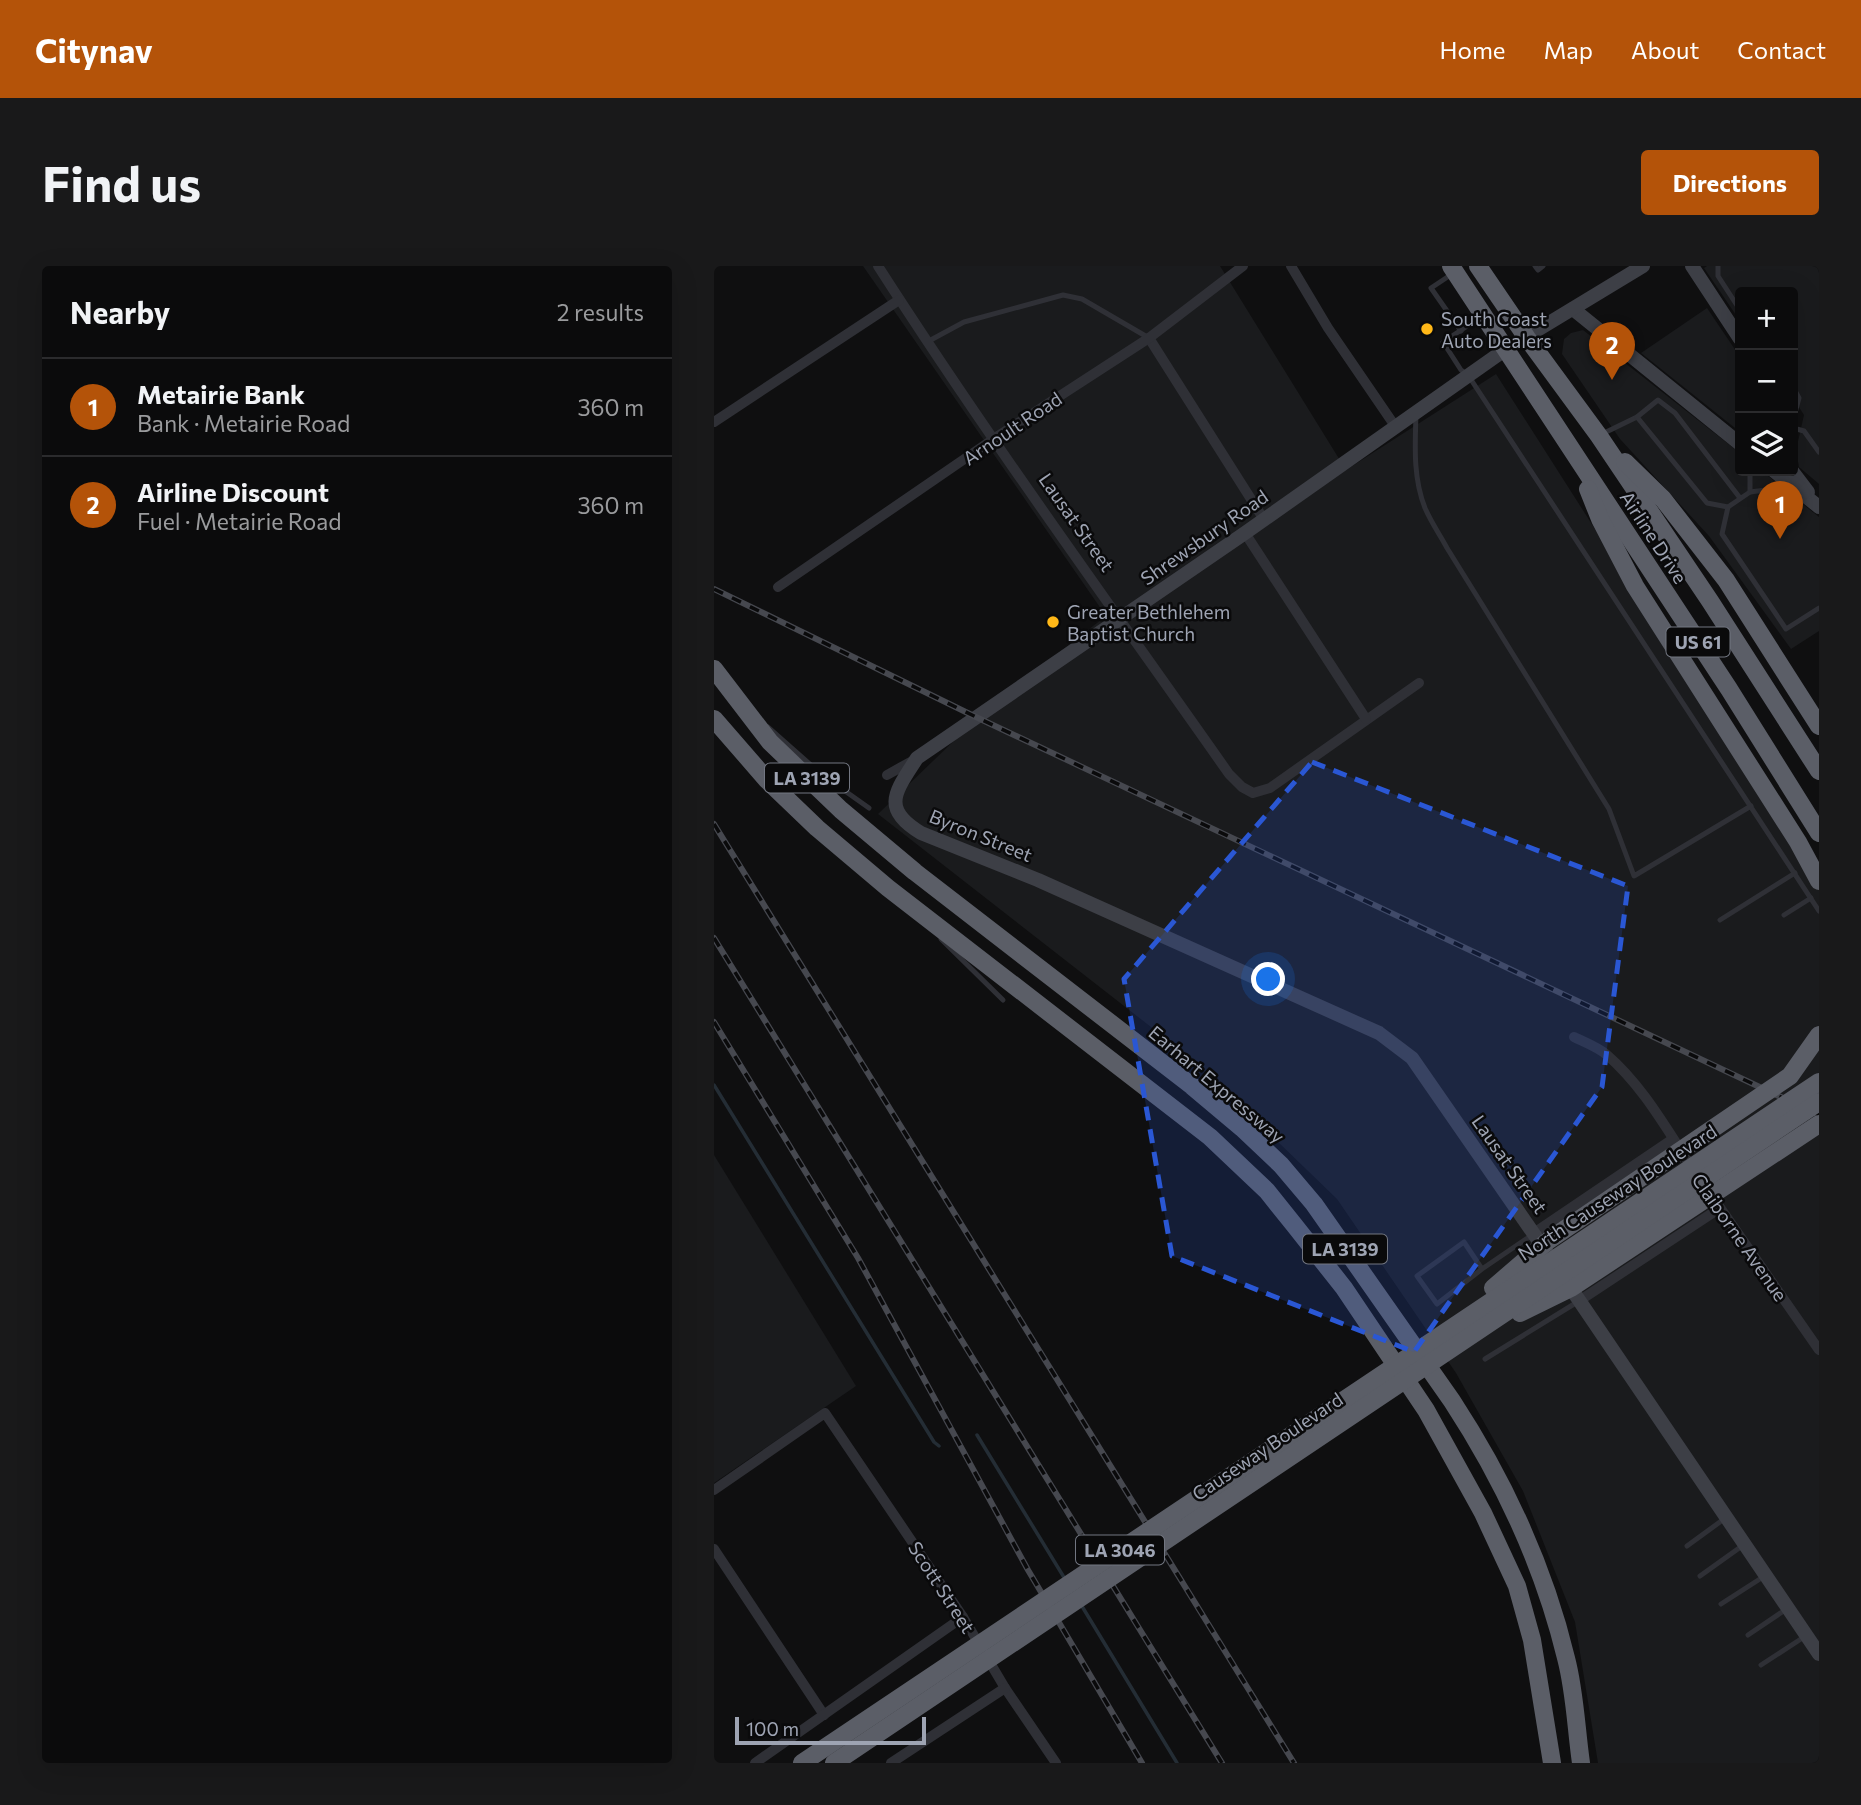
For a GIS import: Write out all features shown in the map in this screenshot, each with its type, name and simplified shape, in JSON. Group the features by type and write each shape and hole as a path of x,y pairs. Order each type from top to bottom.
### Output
{"highway":[{"name":"Airline Drive","path":"1478,266 1599,436 1814,751 1819,771"},
{"name":"Airline Drive","path":"1453,269 1729,689 1819,833"},
{"path":"1599,436 1663,499 1695,538 1740,600 1819,726"},
{"path":"1574,453 1600,519 1635,586 1798,842 1819,881"},
{"name":"Earhart Expressway","path":"714,669 770,742 841,810 915,872 1192,1086 1281,1165 1314,1204 1452,1401 1505,1494 1541,1575 1567,1659 1581,1763"},
{"name":"LA 3139","path":"714,719 767,780 817,828 888,888 1209,1137 1267,1191 1344,1287 1426,1410 1483,1513 1517,1586 1534,1652 1552,1763"},
{"path":"1437,1336 1549,1240 1790,1076 1819,1035"},
{"name":"North Causeway Boulevard","path":"1437,1336 1819,1082"},
{"name":"North Causeway Boulevard","path":"1725,1167 1819,1102"},
{"path":"1437,1357 1571,1288 1819,1125"},
{"name":"Causeway Boulevard","path":"834,1763 1437,1357 1725,1167"},
{"name":"Causeway Boulevard","path":"802,1763 1437,1336"}],"street":[{"name":"Lausat Street","path":"878,266 927,342 1120,619 1229,774 1242,787 1253,793 1270,788 1366,719"},
{"name":"Arnoult Road","path":"778,587 995,438 1149,338 1243,266"},
{"path":"1291,266 1328,328 1395,426"},
{"name":"Shrewsbury Road","path":"887,775 917,758 1245,533 1506,349 1643,266"},
{"path":"1692,266 1735,331"},
{"path":"714,422 900,300"},
{"path":"1573,309 1735,440"},
{"path":"1149,338 1264,518"},
{"path":"1780,476 1819,507"},
{"path":"1796,476 1819,507"},
{"path":"1245,533 1366,719 1419,683"},
{"name":"Byron Street","path":"917,758 895,793 900,814 911,827 1070,894"},
{"name":"Lausat Street","path":"1070,894 1379,1033 1412,1058 1819,1654"},
{"name":"Claiborne Avenue","path":"1574,1037 1605,1053 1648,1101 1819,1350"},
{"path":"1534,1233 1673,1139"},
{"path":"1579,1301 1720,1208"},
{"name":"Scott Street","path":"714,1490 824,1414 963,1617 1005,1688 1056,1763"},
{"path":"714,1549 824,1715"},
{"path":"755,1763 963,1617"},
{"path":"891,1763 1005,1688"}],"lane":[{"path":"1535,266 1538,270 1543,266"},
{"path":"1718,266 1718,276 1735,302"},
{"path":"1453,269 1431,288 1461,331"},
{"path":"927,342 964,322 1063,295 1082,299 1149,338"},
{"path":"1484,316 1443,342 1461,370 1468,375 1819,911"},
{"path":"1599,436 1637,417 1670,388"},
{"path":"1657,400 1675,413 1740,498"},
{"path":"1416,411 1414,458 1425,508 1609,809 1634,876 1751,806"},
{"path":"1637,417 1701,499 1712,505 1728,507"},
{"path":"1798,429 1804,430 1819,452"},
{"path":"1750,476 1750,492"},
{"path":"1793,486 1750,492 1740,498 1728,507 1722,534 1786,629 1819,608"},
{"path":"735,698 821,774 869,808"},
{"path":"1720,920 1795,873"},
{"path":"888,888 1003,1000"},
{"path":"1784,915 1811,898"},
{"path":"1482,1269 1464,1242 1418,1276 1437,1304 1534,1233"},
{"path":"1485,1359 1579,1301"},
{"path":"1687,1546 1727,1518"},
{"path":"1700,1576 1745,1544"},
{"path":"1721,1604 1765,1575"},
{"path":"1748,1635 1788,1608"},
{"path":"1761,1665 1806,1635"}],"highlighted area":[{"path":"1312,762 1628,886 1602,1087 1414,1352 1172,1256 1124,979"}],"shaded area":[{"path":"863,266 1220,266 1346,470 1496,374 1819,880 1819,1763 1598,1763 1575,1622 1523,1491 1456,1373 1337,1199 1192,1059 878,814 989,707 1106,616"},
{"path":"1819,266 1819,484 1799,467 1798,461 1798,441 1804,415 1798,406 1798,287 1735,287 1735,314 1704,268"},
{"path":"1707,308 1735,350 1735,428 1641,353"},
{"path":"1583,330 1735,449 1735,476 1768,476 1819,517 1819,631 1791,649 1709,536 1620,439 1562,354 1564,339 1571,333"},
{"path":"714,1155 856,1386 714,1483"}],"waterway":[{"path":"714,1085 934,1442 939,1446"},
{"path":"977,1435 1065,1579"},
{"path":"1080,1603 1177,1763"}],"railway":[{"path":"714,589 976,717 1819,1115"},
{"path":"714,824 1294,1763"},
{"path":"714,938 1222,1763"},
{"path":"714,1022 858,1258 1028,1570 1142,1763"}],"place":[{"name":"South Coast Auto Dealers","path":"1427,329"},
{"name":"Airline Discount","path":"1612,380"},
{"name":"Metairie Bank","path":"1780,539"},
{"name":"Greater Bethlehem Baptist Church","path":"1053,622"}]}
